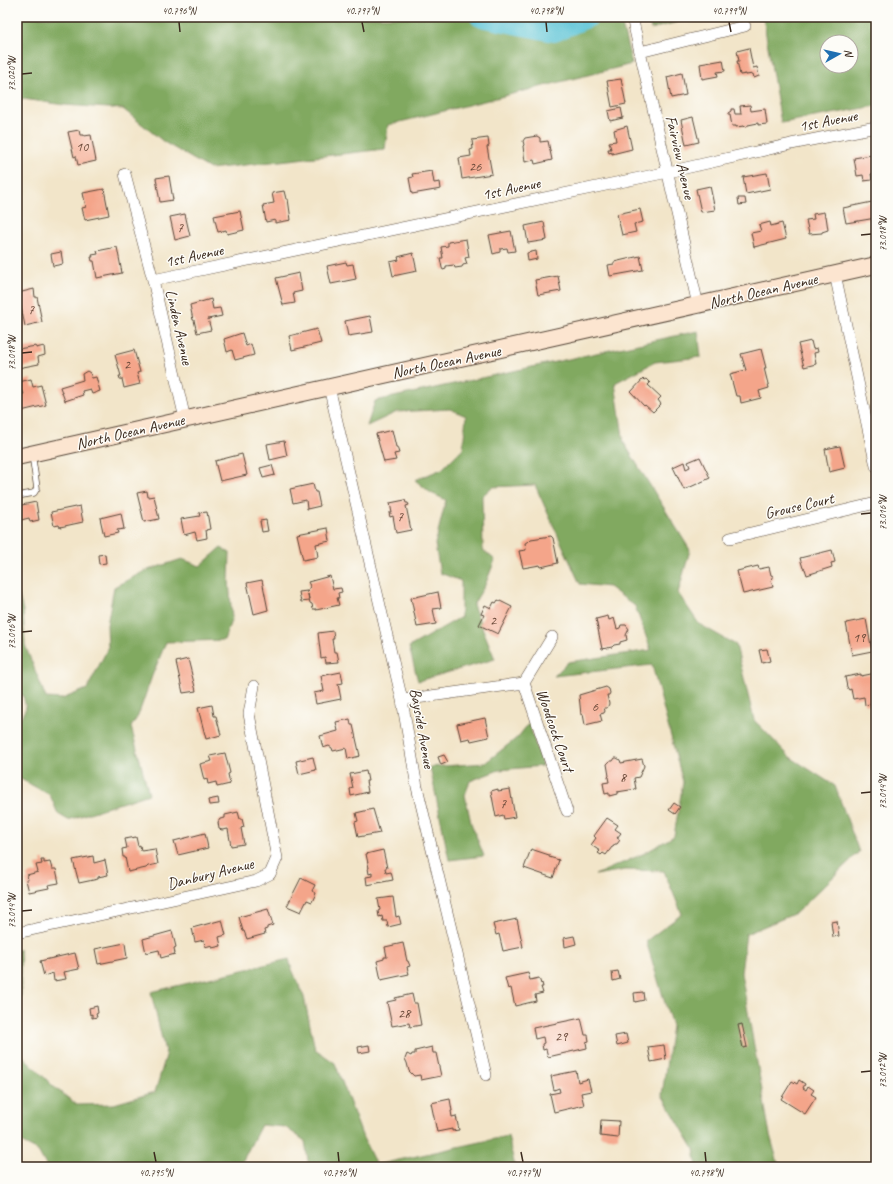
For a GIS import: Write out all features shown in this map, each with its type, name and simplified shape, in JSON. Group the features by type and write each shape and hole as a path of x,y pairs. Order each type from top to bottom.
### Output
{"main road":[{"name":"North Ocean Avenue","path":"25,455 876,265"}],"street":[{"name":"Fairview Avenue","path":"632,17 698,305"},
{"path":"640,52 745,26"},
{"name":"1st Avenue","path":"153,280 876,127"},
{"name":"Linden Avenue","path":"125,174 153,280 186,419"},
{"path":"836,274 876,466"},
{"name":"Bayside Avenue","path":"329,387 402,700 417,787 486,1075"},
{"name":"Grouse Court","path":"730,538 876,503"},
{"path":"524,683 552,637"},
{"name":"Woodcock Court","path":"402,700 524,683 568,812"},
{"name":"Danbury Avenue","path":"17,933 256,881 270,874 277,858 249,714 254,686"}],"lane":[{"path":"17,496 34,493 37,488 25,455"}],"green space":[{"path":"17,17 620,17 632,64 388,125 385,149 210,169 164,142 123,109 64,105 17,98"},
{"path":"648,17 696,17 651,29"},
{"path":"763,17 876,17 876,106 781,123"},
{"path":"876,304 876,364 869,331 873,307"},
{"path":"698,331 701,357 655,362 615,383 624,443 690,550 678,593 699,624 736,645 754,720 790,757 835,786 859,852 796,913 746,934 741,973 770,1135 779,1167 697,1167 694,1149 662,1095 672,1026 646,941 682,914 664,871 625,870 595,875 645,853 674,836 683,782 652,665 554,676 568,662 651,650 635,606 609,587 580,584 535,485 492,487 482,496 483,550 495,560 485,585 473,605 495,659 418,681 409,647 461,617 461,581 440,573 435,544 446,500 431,493 415,480 442,469 463,448 466,416 450,409 397,412 367,426 375,401"},
{"path":"221,548 230,553 229,581 232,618 224,640 166,642 138,716 131,727 149,794 68,820 58,814 50,795 17,777 17,724 26,708 23,695 17,695 17,593 23,611 25,645 46,698 62,699 87,689 108,648 107,625 114,587 145,571 182,559 200,566"},
{"path":"529,723 542,766 499,770 470,781 465,795 471,823 484,856 449,860 430,767 485,763 518,737"},
{"path":"17,950 20,950 21,995 17,1003"},
{"path":"289,959 304,997 315,1049 335,1063 363,1138 376,1165 508,1136 515,1167 309,1167 305,1141 285,1127 261,1125 241,1164 241,1167 47,1167 38,1151 17,1140 17,1043 23,1056 54,1087 77,1105 114,1104 155,1092 166,1056 151,992"}],"building":[{"path":"749,48 753,68 757,67 759,76 754,78 753,74 740,75 737,61 739,61 737,51"},
{"path":"723,60 725,71 717,72 718,76 702,79 700,64"},
{"path":"682,73 686,95 671,98 667,77"},
{"path":"621,79 626,104 612,107 607,81"},
{"path":"750,105 751,111 765,109 767,124 758,125 758,123 748,125 747,127 732,126 730,115 728,115 731,109 734,109 735,114 741,114 740,106"},
{"path":"621,108 623,118 610,121 608,111"},
{"path":"693,117 699,142 686,145 681,120"},
{"path":"627,126 632,149 612,154 612,152 609,153 608,149 611,149 609,142 616,141 614,130"},
{"path":"79,130 80,135 91,135 96,161 78,165 76,156 74,157 68,132"},
{"path":"537,136 540,138 540,142 548,141 552,160 535,164 534,160 525,162 523,141 525,138"},
{"path":"488,138 489,146 487,147 492,174 462,179 459,158 471,156 470,150 473,149 472,140"},
{"path":"871,155 872,158 876,157 876,173 871,174 872,180 864,181 863,175 857,176 854,158"},
{"path":"432,171 434,183 440,182 441,189 412,194 409,178 413,177 412,174"},
{"path":"767,173 770,189 746,194 743,177"},
{"path":"169,176 173,200 160,202 156,178"},
{"path":"710,186 715,210 701,212 696,189"},
{"path":"104,189 109,215 85,220 82,208 86,207 83,193"},
{"path":"284,191 286,199 288,199 291,220 275,223 275,220 266,222 263,205 274,203 272,193"},
{"path":"738,198 745,198 746,204 739,205"},
{"path":"872,202 873,206 876,205 876,218 846,223 843,208"},
{"path":"640,209 643,222 634,224 636,232 622,235 617,214"},
{"path":"240,211 244,230 227,234 226,230 218,232 214,216"},
{"path":"824,212 828,230 822,233 809,234 806,220 814,219 813,214"},
{"path":"185,214 190,236 175,240 170,217"},
{"path":"544,222 547,240 528,243 525,226"},
{"path":"770,222 771,226 782,223 786,239 754,247 751,233 761,231 759,225"},
{"path":"511,231 515,251 508,252 507,248 500,249 500,252 493,254 489,235"},
{"path":"466,239 469,257 465,258 467,264 463,265 462,267 455,268 454,265 446,266 446,269 443,270 440,258 443,258 441,247 448,246 448,242"},
{"path":"117,247 122,273 97,278 94,261 92,261 91,257 93,257 92,255 98,254 97,251"},
{"path":"536,251 537,259 528,261 527,253"},
{"path":"61,252 63,264 53,266 51,254"},
{"path":"413,253 417,271 393,276 390,262 399,260 398,257"},
{"path":"640,256 643,270 610,276 608,265 614,264 614,262"},
{"path":"346,262 347,265 353,264 356,279 331,284 327,266"},
{"path":"299,273 302,291 293,293 295,303 283,305 276,278"},
{"path":"558,276 561,291 538,295 535,280"},
{"path":"34,289 42,322 25,326 18,293"},
{"path":"211,299 213,309 220,308 222,316 208,319 211,330 197,333 190,305"},
{"path":"370,316 373,332 348,336 345,321"},
{"path":"317,329 321,343 292,350 289,336"},
{"path":"242,333 246,346 251,344 254,355 235,360 232,350 227,352 224,339"},
{"path":"811,341 813,349 817,348 818,352 814,353 816,364 804,367 798,344"},
{"path":"36,346 36,348 44,346 45,355 38,357 39,364 18,368 17,359 20,359 18,349"},
{"path":"761,349 769,388 759,391 761,398 741,403 740,396 736,396 730,374 746,370 741,354"},
{"path":"134,350 140,372 137,373 140,384 124,388 122,379 120,379 119,376 121,376 115,355"},
{"path":"87,371 90,373 92,378 96,377 100,391 92,394 90,389 82,391 83,395 65,401 60,387 83,380 82,374"},
{"path":"31,379 33,387 41,385 46,405 17,412 17,405 20,405 18,395 24,394 21,392 19,382"},
{"path":"643,379 646,379 650,383 648,385 661,397 658,400 661,404 653,412 645,405 644,406 631,392"},
{"path":"392,430 399,453 394,454 396,460 384,462 376,434"},
{"path":"284,441 287,456 270,460 267,444"},
{"path":"840,446 845,468 829,472 825,449"},
{"path":"242,454 247,475 220,481 215,461"},
{"path":"700,457 710,478 684,490 673,467 684,462 686,469 690,467 688,462"},
{"path":"272,465 275,475 263,478 260,468"},
{"path":"313,484 315,492 317,492 320,506 307,509 306,500 293,503 290,489"},
{"path":"147,491 148,497 154,496 159,519 144,522 137,493"},
{"path":"405,500 409,505 406,506 411,530 396,533 393,516 390,517 389,513 392,513 390,503"},
{"path":"36,502 39,520 30,522 29,518 17,521 17,506"},
{"path":"80,506 83,522 60,527 59,525 54,526 51,512"},
{"path":"207,512 210,529 206,530 207,538 197,540 195,532 184,535 181,519 200,516 199,513"},
{"path":"121,513 124,529 117,530 118,533 104,536 100,518"},
{"path":"266,520 268,531 262,532 260,521"},
{"path":"328,528 330,541 316,544 318,557 303,560 297,534"},
{"path":"551,536 553,538 558,563 541,567 540,565 523,568 519,551 526,550 525,543 531,539"},
{"path":"832,550 835,562 831,563 832,567 807,575 800,558"},
{"path":"105,554 106,563 99,564 98,555"},
{"path":"758,566 759,569 769,567 771,575 773,576 771,580 773,587 743,594 737,571"},
{"path":"330,576 333,589 341,588 342,592 338,593 339,598 337,598 339,605 316,610 313,609 308,594 309,601 301,602 299,592 307,591 307,593 310,586 308,582"},
{"path":"262,580 268,610 254,614 247,583"},
{"path":"438,592 441,608 433,609 436,624 417,627 411,598"},
{"path":"498,600 512,607 498,634 479,625 484,615 481,614 485,605 491,608 494,602 496,603"},
{"path":"608,616 609,620 614,618 617,629 620,628 621,625 626,625 629,629 626,635 627,640 612,647 602,649 596,619"},
{"path":"866,619 872,651 852,655 846,623"},
{"path":"333,631 334,639 332,639 334,652 337,652 339,662 326,663 325,657 321,658 318,633"},
{"path":"767,649 770,661 762,663 759,650"},
{"path":"188,659 196,691 183,693 176,662"},
{"path":"341,672 343,683 338,684 341,699 316,704 314,693 324,691 321,676"},
{"path":"876,673 876,703 865,705 864,697 853,699 851,689 849,690 847,687 845,677"},
{"path":"606,687 609,689 610,693 607,695 609,704 607,708 604,708 604,713 600,714 602,721 585,725 583,714 581,715 579,695"},
{"path":"212,705 214,716 216,716 221,735 206,739 198,708"},
{"path":"485,718 489,737 471,741 470,738 461,740 457,724"},
{"path":"350,719 351,725 353,725 360,756 348,759 346,748 333,751 329,746 323,748 320,736 338,731 336,722"},
{"path":"225,753 230,773 228,774 230,784 217,787 216,782 208,784 207,779 204,780 200,764 212,761 210,756"},
{"path":"444,755 448,762 441,765 438,757"},
{"path":"313,757 316,770 299,774 296,761"},
{"path":"615,758 620,760 621,763 642,759 644,766 639,777 634,778 636,789 617,792 617,794 609,796 609,793 605,794 603,783 609,782 607,764"},
{"path":"366,771 368,792 351,796 350,789 353,788 350,774"},
{"path":"498,789 498,791 510,789 515,817 504,819 503,815 496,817 491,791"},
{"path":"218,798 219,804 209,805 208,800"},
{"path":"674,803 680,807 675,814 669,810"},
{"path":"373,809 380,833 358,837 355,822 358,821 356,813"},
{"path":"238,812 244,827 241,828 244,844 231,846 228,829 219,829 218,822 220,819 225,818 225,815"},
{"path":"607,818 618,825 615,829 621,833 617,838 620,840 606,855 603,853 601,855 598,853 600,851 591,845 596,838 594,836"},
{"path":"205,833 208,848 178,855 174,841"},
{"path":"136,837 141,851 155,849 158,864 128,872 122,849 127,848 125,839"},
{"path":"531,849 559,860 553,878 524,868"},
{"path":"383,850 387,868 385,868 386,873 391,872 393,880 367,885 366,877 372,876 372,873 369,874 366,854"},
{"path":"93,856 94,863 105,860 108,875 79,883 73,860"},
{"path":"41,860 44,860 44,863 50,862 52,869 56,869 59,883 48,885 49,888 29,892 26,880 28,880 27,875 38,872 36,865 42,864"},
{"path":"301,878 315,885 312,891 316,893 312,902 307,900 301,912 287,906"},
{"path":"393,897 396,917 399,916 401,924 388,927 387,921 383,921 382,916 379,917 378,911 380,910 378,899"},
{"path":"268,909 273,925 264,930 265,934 247,939 239,917"},
{"path":"517,919 523,947 503,951 499,934 496,935 493,924"},
{"path":"222,920 226,935 219,937 221,946 212,948 212,945 205,947 204,940 195,942 192,928"},
{"path":"837,921 839,936 833,937 831,922"},
{"path":"172,931 176,947 174,948 175,954 161,958 159,950 146,953 143,939"},
{"path":"574,936 576,944 565,947 564,938"},
{"path":"125,943 127,958 98,964 95,949"},
{"path":"403,943 407,961 410,966 407,967 409,974 381,980 377,961 387,957 385,947"},
{"path":"75,953 79,969 64,972 66,979 54,981 53,973 44,976 40,961"},
{"path":"618,971 620,979 613,981 612,972"},
{"path":"528,973 530,980 539,978 541,984 542,983 543,987 541,987 543,993 535,995 536,1001 515,1006 511,988 508,989 505,978"},
{"path":"643,992 644,1000 635,1002 634,993"},
{"path":"412,994 414,1003 417,1003 421,1025 410,1027 409,1023 392,1026 387,1002 396,1000 395,998"},
{"path":"97,1006 97,1017 92,1018 89,1008"},
{"path":"581,1018 585,1035 588,1035 589,1041 586,1042 587,1048 548,1057 546,1049 543,1050 543,1037 535,1039 533,1028"},
{"path":"742,1024 747,1047 743,1048 738,1025"},
{"path":"626,1034 628,1043 617,1046 615,1036"},
{"path":"369,1045 370,1051 359,1053 358,1047"},
{"path":"664,1045 666,1059 651,1062 648,1047"},
{"path":"432,1047 433,1053 436,1053 441,1076 421,1080 420,1075 414,1076 409,1071 405,1059 407,1054 411,1056 412,1054 415,1054 415,1051"},
{"path":"576,1071 578,1082 588,1079 591,1091 581,1093 584,1105 554,1112 550,1094 560,1092 559,1088 554,1090 551,1076"},
{"path":"799,1080 805,1084 803,1088 806,1090 808,1086 814,1090 811,1094 816,1097 805,1114 781,1099 792,1081 797,1084"},
{"path":"450,1099 452,1117 456,1116 459,1130 452,1131 452,1129 437,1132 431,1103"},
{"path":"601,1120 619,1121 618,1138 600,1136"}],"waterway":[{"path":"480,17 554,32 589,17"}]}
